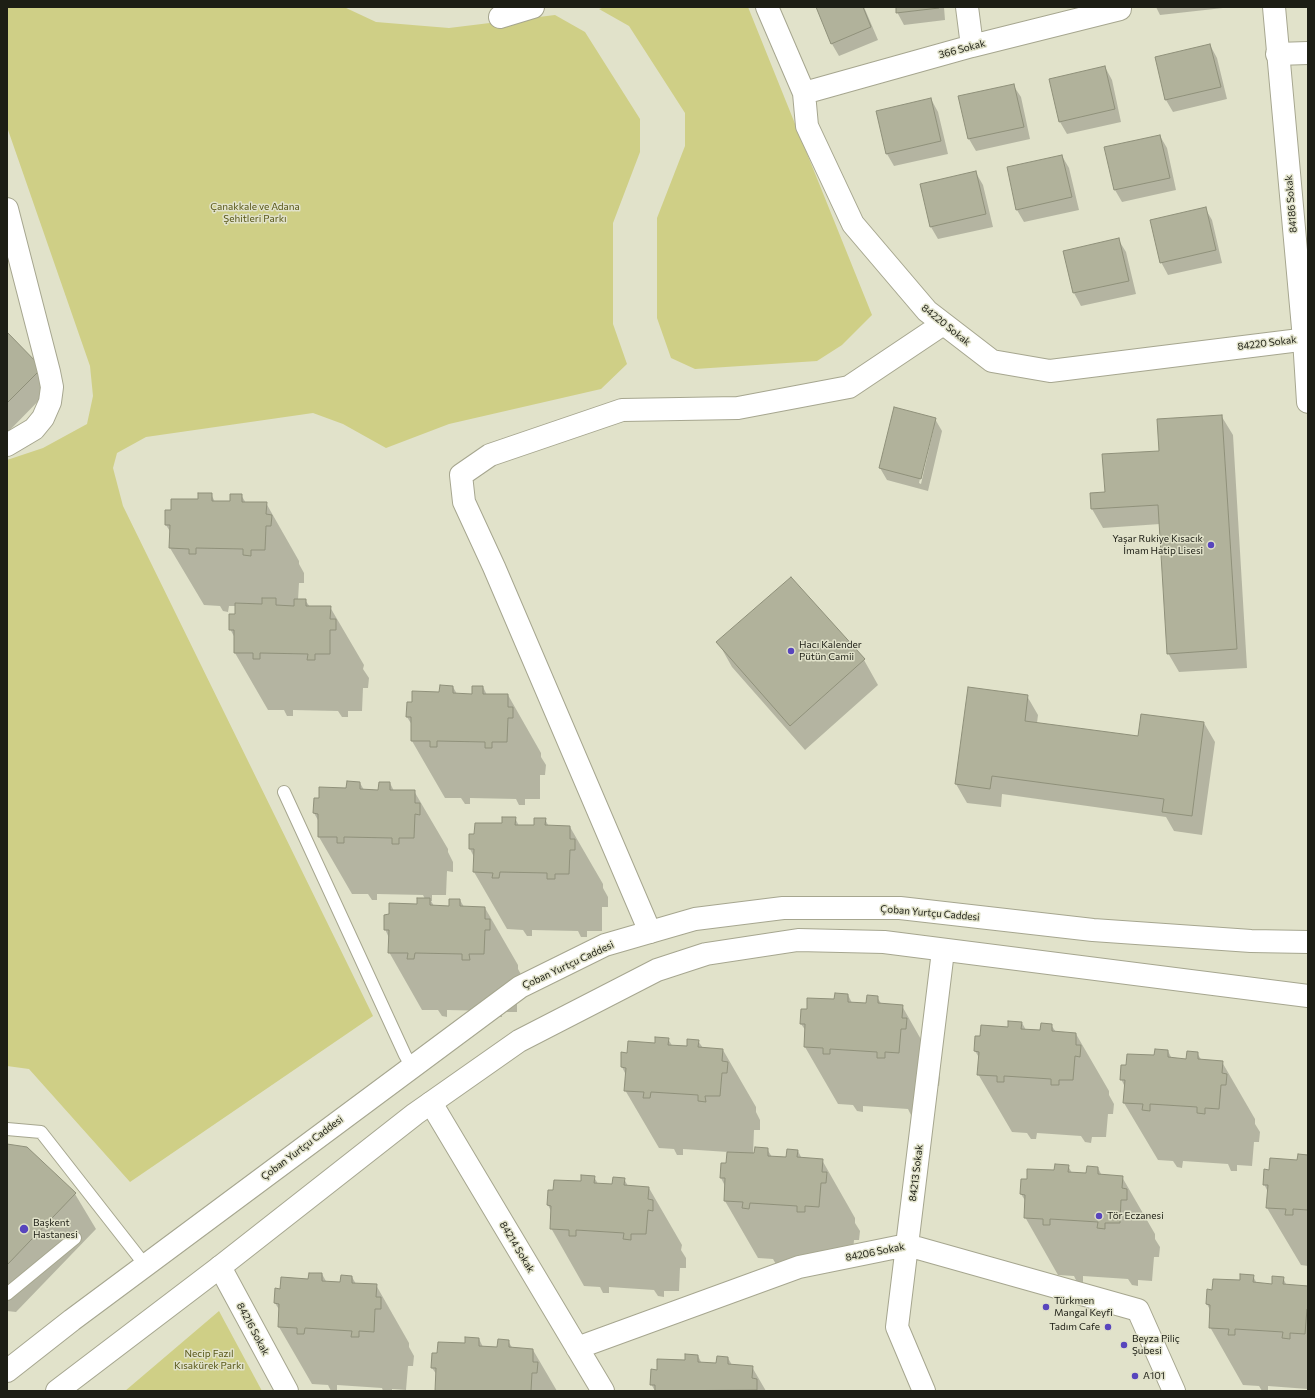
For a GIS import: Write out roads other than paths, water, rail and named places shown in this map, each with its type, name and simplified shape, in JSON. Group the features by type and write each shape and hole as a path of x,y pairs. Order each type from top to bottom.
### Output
{"street":[{"path":"500,17 533,7"},
{"name":"84220 Sokak","path":"767,7 804,93 807,126 853,224 927,312 992,361 1050,371 1306,339"},
{"path":"967,7 972,46"},
{"name":"366 Sokak","path":"804,93 972,46 1120,9 1120,7"},
{"name":"84186 Sokak","path":"1274,7 1277,54 1306,339 1308,402"},
{"path":"1277,54 1308,53"},
{"path":"7,209 52,387 50,402 43,418 34,429 7,445"},
{"path":"650,932 494,567 464,502 461,475 490,455 622,410 738,408 849,387 944,324"},
{"name":"Çoban Yurtçu Caddesi","path":"7,1371 145,1265 520,987 605,945 695,919 783,908 900,908 1093,930 1251,941 1308,942"},
{"path":"57,1391 220,1267 415,1114 519,1041 658,970 706,954 798,940 884,942 943,951 1308,996"},
{"name":"84213 Sokak","path":"924,1391 897,1327 943,951"},
{"name":"84214 Sokak","path":"431,1103 603,1391"},
{"name":"84206 Sokak","path":"577,1348 799,1267 907,1245 1138,1310 1174,1391"},
{"name":"84216 Sokak","path":"220,1267 286,1391"}],"lane":[{"path":"284,792 405,1055 412,1067"},
{"path":"7,1129 41,1132 145,1265"},
{"path":"7,1294 75,1238"}],"place":[{"name":"Yaşar Rukiye Kısacık İmam Hatip Lisesi","path":"1211,545"},
{"name":"Hacı Kalender Pütün Camii","path":"791,651"},
{"name":"Tör Eczanesi","path":"1099,1216"},
{"name":"Başkent Hastanesi","path":"24,1229"},
{"name":"Türkmen Mangal Keyfi","path":"1046,1307"},
{"name":"Tadım Cafe","path":"1108,1327"},
{"name":"Beyza Piliç Şubesi","path":"1124,1345"},
{"name":"A101","path":"1135,1376"}],"park label":[{"name":"Çanakkale ve Adana Şehitleri Parkı","path":"255,212"},
{"name":"Necip Fazıl Kısakürek Parkı","path":"209,1360"}]}
